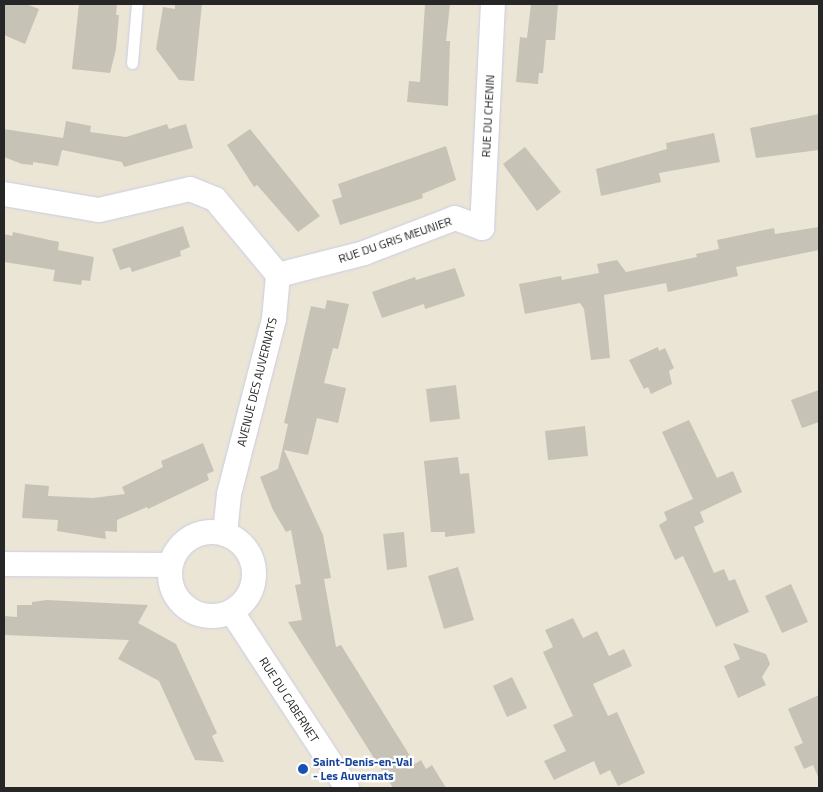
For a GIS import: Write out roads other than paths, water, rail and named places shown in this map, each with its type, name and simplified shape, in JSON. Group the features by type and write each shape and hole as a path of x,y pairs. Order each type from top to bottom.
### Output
{"street":[{"name":"RUE DU CHENIN","path":"482,228 493,4"},
{"path":"4,194 99,210 190,189 216,199 278,275"},
{"name":"RUE DU GRIS MEUNIER","path":"278,275 364,253 455,218 482,228"},
{"name":"AVENUE DES AUVERNATS","path":"225,534 229,494 274,319 278,275"},
{"path":"225,534 248,550 254,570 252,592 232,612 212,616 192,612 174,592 171,565 176,552 197,535 225,534"},
{"path":"4,564 171,565"},
{"name":"RUE DU CABERNET","path":"232,612 347,788"}],"lane":[{"path":"132,63 137,4"}],"place":[{"name":"Saint-Denis-en-Val - Les Auvernats","path":"303,769"}]}
